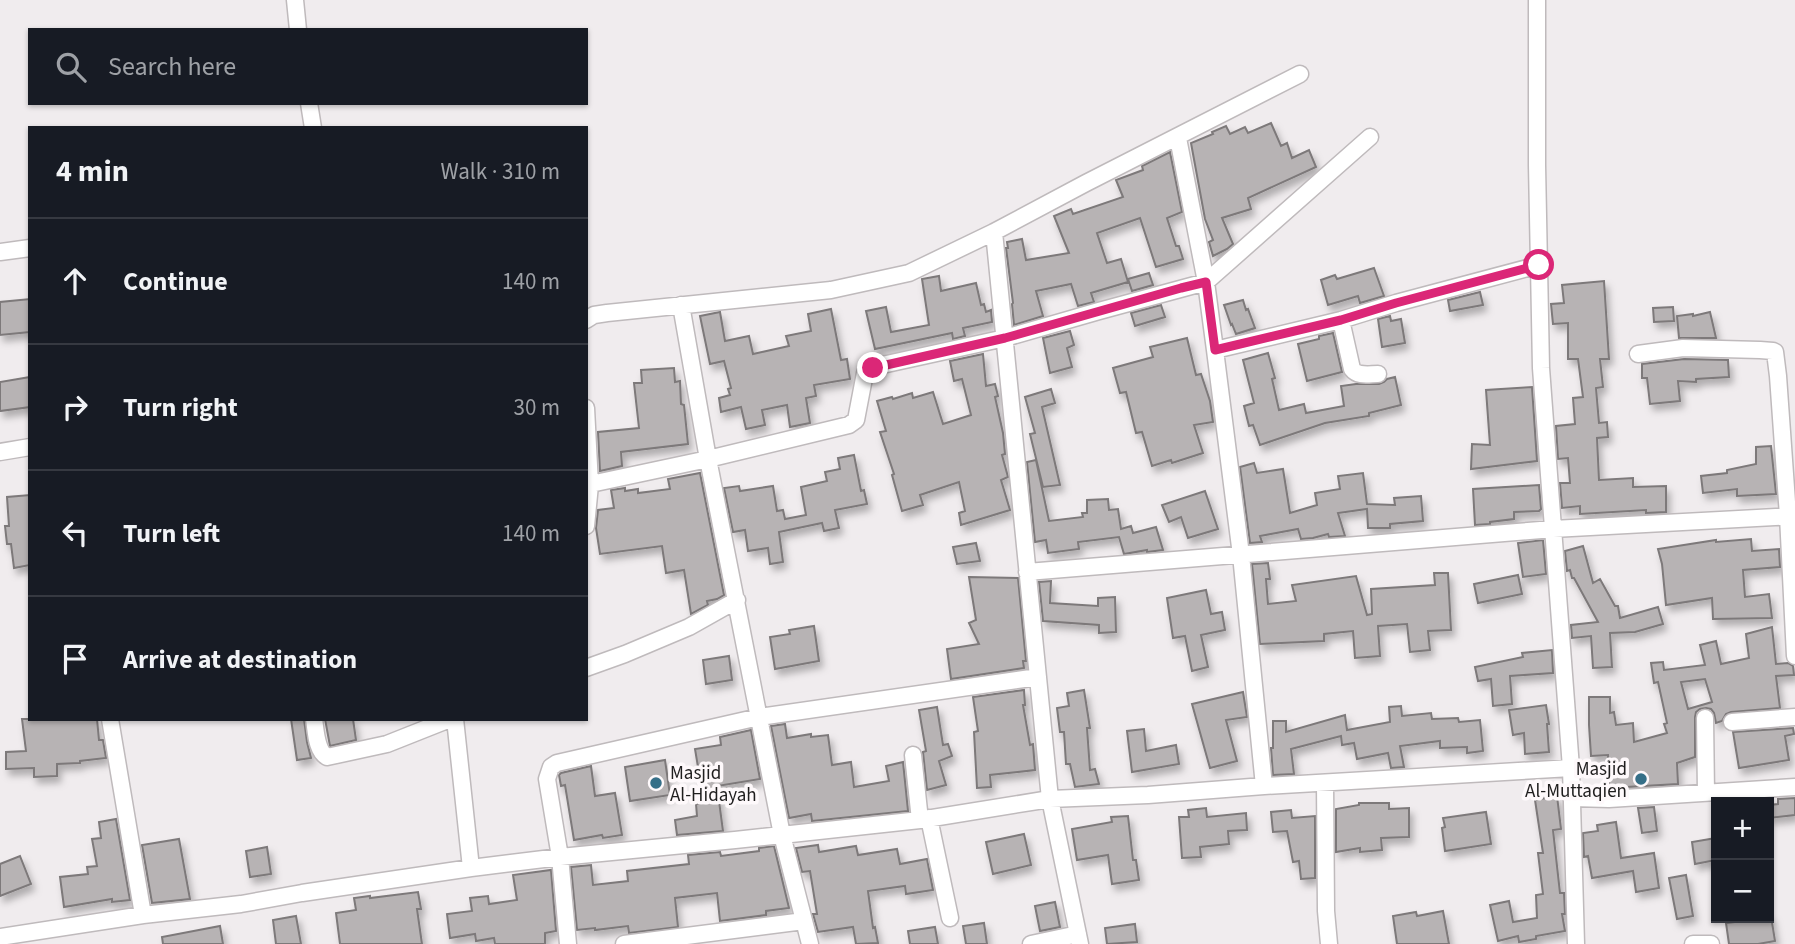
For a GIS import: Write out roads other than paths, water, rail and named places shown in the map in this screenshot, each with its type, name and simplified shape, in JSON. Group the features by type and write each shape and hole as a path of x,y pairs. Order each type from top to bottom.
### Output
{"street":[{"path":"295,0 298,28"},
{"path":"1537,0 1541,368 1572,768 1576,944"},
{"path":"588,318 594,314 831,290 909,273 1300,75"},
{"path":"309,105 313,126"},
{"path":"588,485 853,423 858,415 865,373 873,368 1005,338 1206,282 1370,137"},
{"path":"1178,138 1206,282 1241,555 1264,786"},
{"path":"993,232 1050,799 1079,939 1031,944"},
{"path":"0,252 28,248"},
{"path":"1215,350 1341,320 1539,265"},
{"path":"681,304 708,459 782,835 810,944"},
{"path":"1341,320 1352,369 1361,375 1378,374"},
{"path":"1638,354 1683,348 1773,351 1787,375 1795,656"},
{"path":"0,452 28,447"},
{"path":"1027,572 1553,529 1792,516"},
{"path":"588,667 690,627 737,600"},
{"path":"568,944 560,857 547,779 551,767 556,763 759,717 1038,677"},
{"path":"1732,722 1795,717"},
{"path":"1705,718 1706,793"},
{"path":"110,721 143,915"},
{"path":"314,721 322,754 327,757 387,744 447,721"},
{"path":"452,721 471,868"},
{"path":"913,755 925,819 950,918"},
{"path":"0,937 41,938 143,915 241,904 471,868 925,819 1050,799 1149,796 1264,786 1572,768"},
{"path":"1325,783 1326,911 1329,944"},
{"path":"1572,798 1609,799 1795,787"},
{"path":"624,944 804,922"},
{"path":"1693,944 1711,944"}],"place":[{"name":"Masjid Al-Muttaqien","path":"1641,779"},
{"name":"Masjid Al-Hidayah","path":"656,783"}]}
